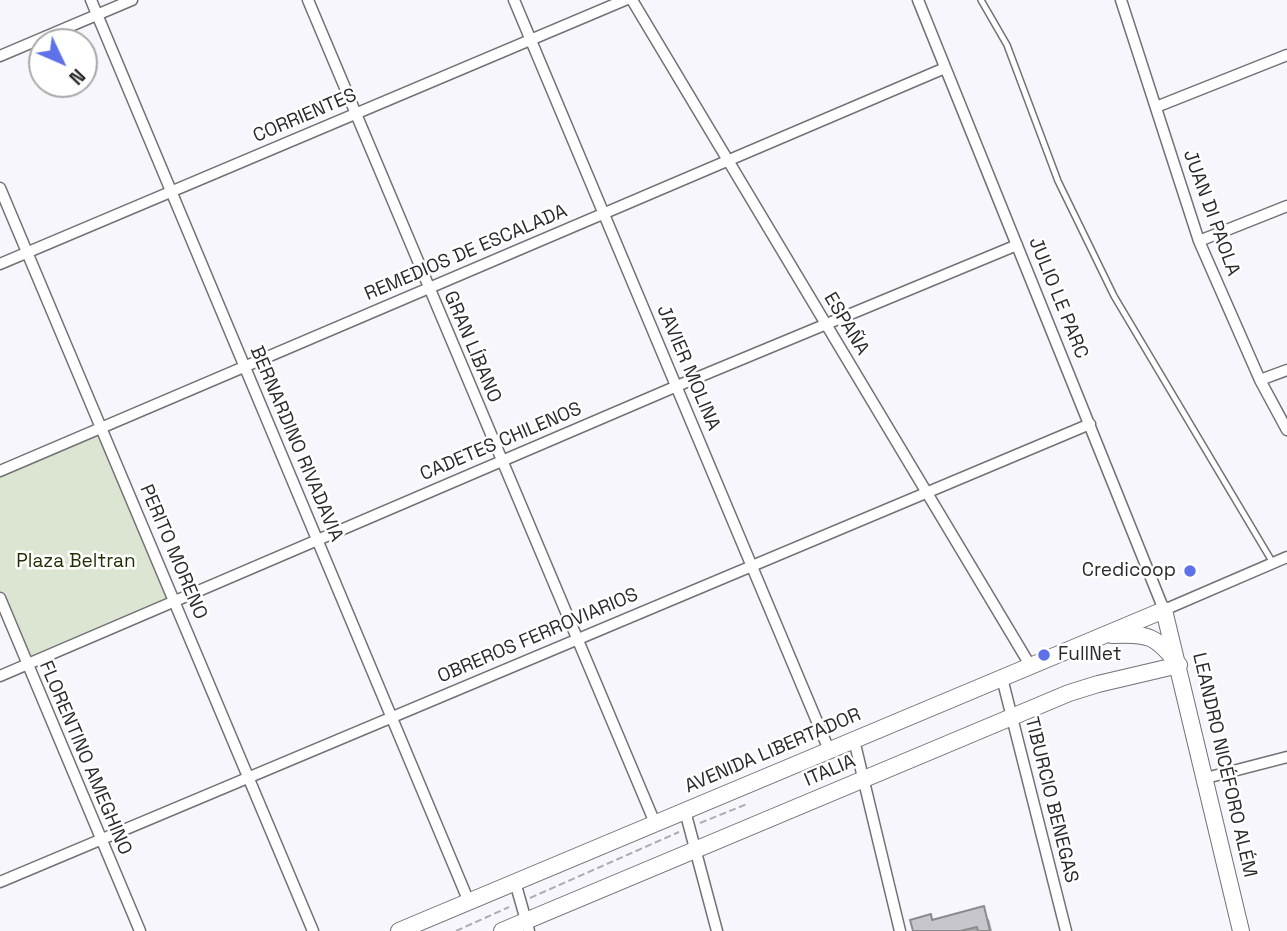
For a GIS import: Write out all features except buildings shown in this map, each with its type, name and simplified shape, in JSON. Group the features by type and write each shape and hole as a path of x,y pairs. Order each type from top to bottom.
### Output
{"main road":[{"name":"AVENIDA LIBERTADOR","path":"399,931 1164,610"},
{"name":"LEANDRO NICÉFORO ALÉM","path":"1164,610 1241,931"},
{"path":"1103,635 1142,634 1153,638 1164,646 1179,665"},
{"name":"ITALIA","path":"502,931 528,926 696,849 1084,688 1179,665"}],"street":[{"name":"BERNARDINO RIVADAVIA","path":"91,0 469,902"},
{"path":"0,56 132,0"},
{"name":"GRAN LÍBANO","path":"308,0 655,823"},
{"name":"JAVIER MOLINA","path":"514,0 829,750"},
{"name":"CORRIENTES","path":"0,264 625,0"},
{"name":"ESPAÑA","path":"632,0 1030,665"},
{"name":"JULIO LE PARC","path":"918,0 1164,610"},
{"name":"JUAN DI PAOLA","path":"1121,0 1199,240 1260,380 1287,430"},
{"path":"1156,107 1287,55"},
{"name":"REMEDIOS DE ESCALADA","path":"0,471 945,68"},
{"name":"PERITO MORENO","path":"0,188 313,931"},
{"path":"1199,240 1287,206"},
{"name":"CADETES CHILENOS","path":"0,676 677,386 1017,245"},
{"path":"1260,380 1287,370"},
{"name":"OBREROS FERROVIARIOS","path":"0,882 925,491 1090,424"},
{"path":"1164,610 1287,557"},
{"name":"FLORENTINO AMEGHINO","path":"0,598 140,931"},
{"name":"TIBURCIO BENEGAS","path":"1002,678 1066,931"},
{"path":"854,740 900,931"},
{"path":"1206,778 1287,757"},
{"path":"685,811 717,931"},
{"path":"515,882 528,926"}],"lane":[{"path":"981,0 1007,45 1058,181 1114,296 1273,562"}],"path":[{"path":"456,931 747,804"}],"green space":[{"name":"Plaza Beltran","path":"100,428 175,601 27,665 0,598 0,471"}],"place":[{"name":"Credicoop","path":"1190,571"},
{"name":"FullNet","path":"1044,655"}]}
